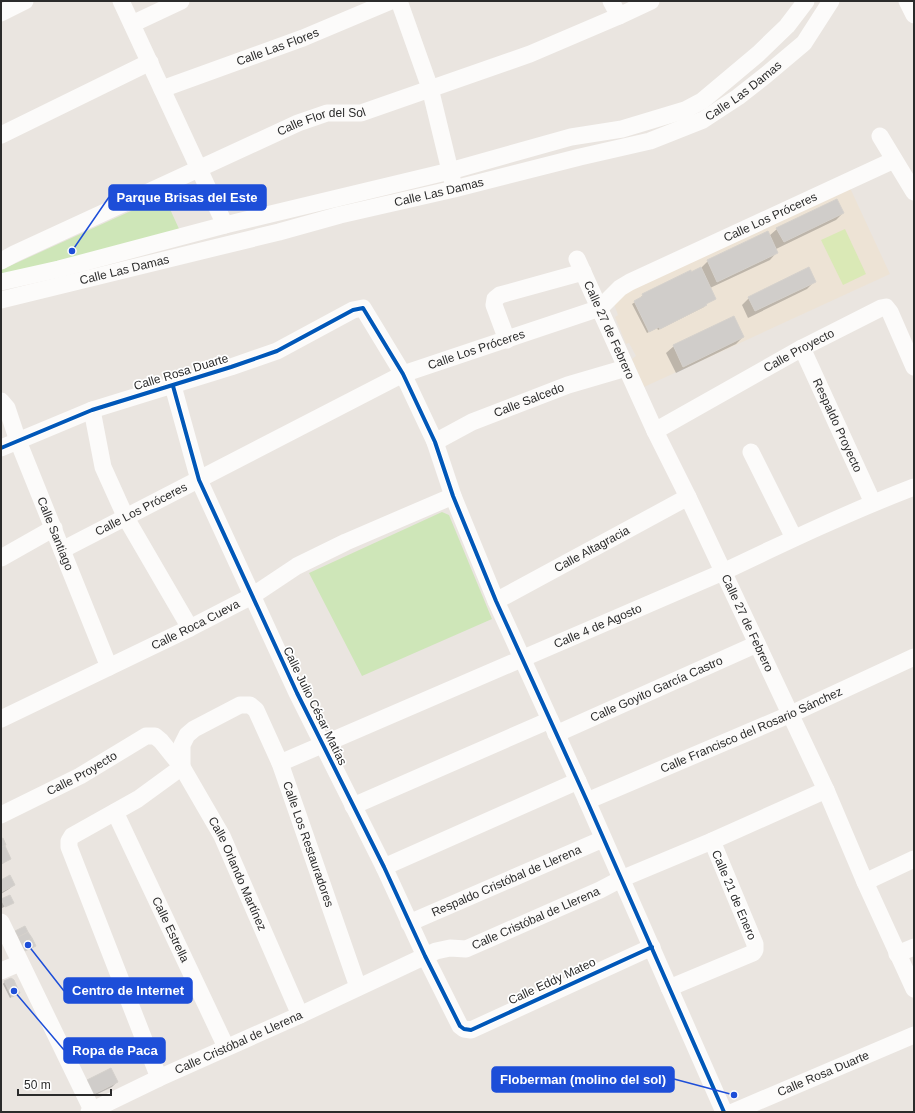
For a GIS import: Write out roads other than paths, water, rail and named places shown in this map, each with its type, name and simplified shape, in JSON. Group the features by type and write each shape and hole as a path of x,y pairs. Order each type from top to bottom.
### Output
{"street":[{"path":"1,13 26,1"},
{"path":"121,1 225,225"},
{"path":"132,24 181,1"},
{"name":"Calle Las Flores","path":"162,89 304,38 391,1"},
{"path":"399,1 430,88 454,189"},
{"path":"611,1 619,16"},
{"name":"Calle Flor del Sol","path":"1,261 298,122 327,113 361,113 530,54 651,1"},
{"name":"Calle Las Damas","path":"1,282 59,269 225,225 450,171 572,137 622,129 694,106 758,54 787,26 806,1"},
{"name":"Calle Las Damas","path":"1,300 279,232 340,215 650,141 703,120 766,75 804,42 831,1"},
{"path":"907,1 914,16"},
{"path":"1,135 150,62"},
{"path":"694,106 703,120"},
{"path":"880,136 914,192"},
{"name":"Calle Los Próceres","path":"62,550 403,374 600,308 620,288 630,282 894,160"},
{"path":"336,198 340,215"},
{"name":"Calle 27 de Febrero","path":"507,340 494,305 496,299 500,295 580,266 655,431 688,497 826,790 865,882 914,989"},
{"name":"Calle Proyecto","path":"655,431 802,348 881,308 886,307 890,312 914,367"},
{"name":"Calle Rosa Duarte","path":"1,448 92,410 173,386 277,351 353,310 363,308 403,374"},
{"name":"Respaldo Proyecto","path":"802,348 873,503"},
{"name":"Calle Salcedo","path":"435,442 472,422 568,385 626,368"},
{"path":"403,374 435,442 453,496 496,601 652,946 724,1112"},
{"name":"Calle Julio César Matías","path":"173,386 199,480 297,693 384,867 425,956 460,1026"},
{"name":"Calle Santiago","path":"1,401 7,408 18,441 109,667"},
{"path":"92,410 103,467 126,518 190,628"},
{"path":"751,452 794,538"},
{"name":"Calle 4 de Agosto","path":"280,763 723,572 794,538 873,503 914,487"},
{"name":"Calle Roca Cueva","path":"1,719 190,628 252,596 297,566 339,545 453,496"},
{"name":"Calle Altagracia","path":"496,601 688,497"},
{"path":"1,558 54,528"},
{"name":"Calle Goyito García Castro","path":"353,806 757,644"},
{"name":"Calle Francisco del Rosario Sánchez","path":"587,801 790,714 914,657"},
{"name":"Calle Los Restauradores","path":"182,767 182,745 187,736 194,729 240,705 250,704 256,710 280,763 358,988"},
{"name":"Calle Proyecto","path":"1,815 80,776 146,736 154,736 161,741"},
{"name":"Calle Orlando Martínez","path":"161,741 182,767 222,836 300,1015"},
{"path":"159,1078 69,847 69,841 72,836 138,799 182,767"},
{"path":"384,867 578,781"},
{"name":"Calle Cristóbal de Llerena","path":"91,1112 159,1078 300,1015 436,951 450,948 466,949 593,893 621,879 712,841 826,790"},
{"name":"Calle Estrella","path":"115,812 226,1047"},
{"name":"Respaldo Cristóbal de Llerena","path":"410,923 603,840"},
{"name":"Calle 21 de Enero","path":"669,988 753,953 756,950 755,944 712,841"},
{"path":"865,882 914,859"},
{"path":"1,922 91,1112"},
{"name":"Calle Eddy Mateo","path":"460,1026 464,1029 471,1030 652,946"},
{"path":"897,954 914,947"},
{"path":"1,971 20,963"},
{"name":"Calle Rosa Duarte","path":"733,1112 914,1035"}],"place":[{"name":"Parque Brisas del Este","path":"72,251"},
{"name":"Centro de Internet","path":"28,945"},
{"name":"Ropa de Paca","path":"14,991"},
{"name":"Floberman (molino del sol)","path":"734,1095"}]}
